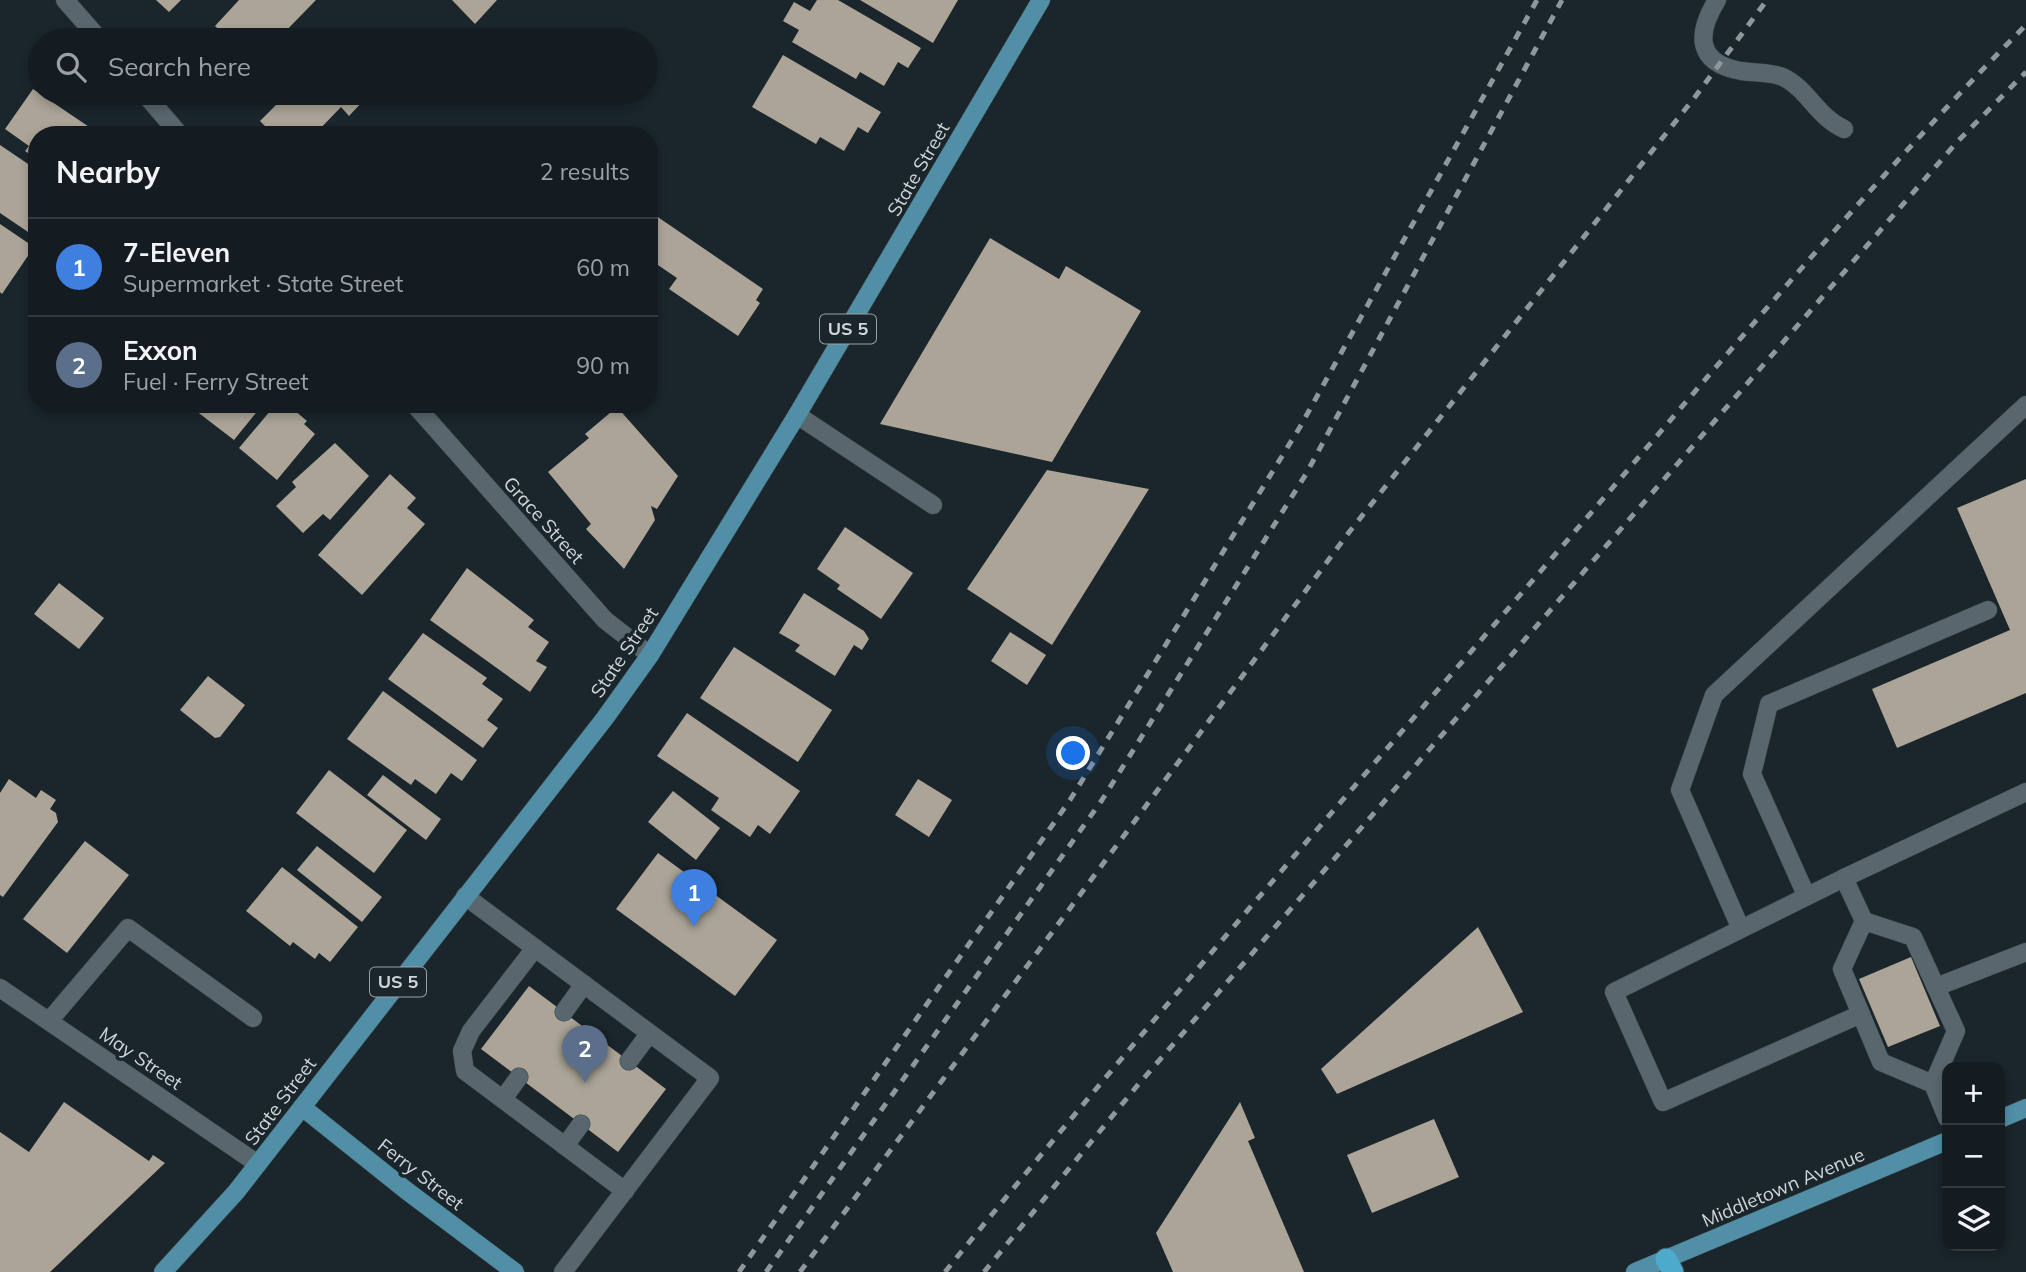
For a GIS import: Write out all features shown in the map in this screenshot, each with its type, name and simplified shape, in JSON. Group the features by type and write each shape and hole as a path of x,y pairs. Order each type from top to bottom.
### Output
{"main road":[{"name":"State Street","path":"163,1272 199,1236 258,1164 650,655 797,415 1041,0"},
{"name":"Ferry Street","path":"302,1107 515,1272"},
{"path":"2005,1117 2026,1108"},
{"name":"Middletown Avenue","path":"1634,1272 1670,1266 1942,1143"}],"street":[{"path":"65,0 90,28"},
{"path":"1717,0 1709,13 1702,36 1703,48 1720,65 1783,77 1797,88 1826,121 1844,129"},
{"path":"154,105 172,126"},
{"path":"1740,927 1680,790 1713,695 2026,405"},
{"name":"Grace Street","path":"422,413 605,620 650,655"},
{"path":"797,415 933,505"},
{"path":"1806,895 1752,774 1769,704 1988,610"},
{"path":"1861,1014 1663,1102 1614,992 1740,927 2026,792"},
{"path":"1844,878 1864,921 1913,937 1956,1031 1933,1084"},
{"path":"466,896 710,1078 564,1272"},
{"path":"1864,921 1842,969 1881,1062 1933,1084 1942,1106"},
{"path":"49,1021 128,928 253,1018"},
{"path":"535,948 471,1031 462,1051 466,1071 625,1191"},
{"path":"1936,987 2026,952"},
{"path":"564,1012 584,984"},
{"name":"May Street","path":"0,988 258,1164"},
{"path":"629,1061 649,1034"},
{"path":"503,1099 519,1077"},
{"path":"565,1146 581,1124"}],"building":[{"path":"156,0 181,0 169,12"},
{"path":"239,0 316,0 289,28 215,26"},
{"path":"452,0 497,0 475,24"},
{"path":"817,0 838,0 921,48 908,68 898,62 884,86 860,72 856,79 792,42 799,30 783,21 794,2 810,11"},
{"path":"860,0 958,0 933,43"},
{"path":"783,55 881,112 868,133 858,127 844,151 820,137 816,144 752,107"},
{"path":"28,96 28,105 57,105 88,126 28,126 28,145 5,129"},
{"path":"276,105 359,105 349,116 341,107 323,126 265,126 260,121"},
{"path":"0,145 28,164 28,232 0,213"},
{"path":"658,217 763,289 756,300 760,303 738,336 669,289 677,278 658,265"},
{"path":"0,224 28,243 28,256 2,294"},
{"path":"990,238 1059,279 1066,266 1141,311 1052,462 880,424"},
{"path":"199,413 256,413 234,440"},
{"path":"268,413 298,413 307,421 304,424 315,434 277,480 239,448"},
{"path":"610,413 622,413 678,476 657,509 651,506 655,520 624,569 586,529 591,524 548,472 589,438 585,434"},
{"path":"335,443 369,476 330,520 323,514 303,533 276,506 296,487 292,482"},
{"path":"1047,470 1149,489 1052,645 967,589"},
{"path":"390,474 416,498 407,508 425,524 362,595 318,555"},
{"path":"2026,479 2026,693 1897,748 1872,689 2010,630 1957,508"},
{"path":"845,527 913,573 881,619 837,589 840,585 817,569"},
{"path":"467,568 534,620 528,627 549,642 536,661 547,667 530,692 430,620"},
{"path":"59,583 104,618 79,649 34,614"},
{"path":"804,593 864,631 869,639 862,650 854,645 835,676 795,651 800,645 779,633"},
{"path":"1010,632 1046,655 1027,685 991,661"},
{"path":"423,633 487,678 482,684 503,699 487,720 498,728 483,748 388,679"},
{"path":"734,647 832,710 798,762 700,698"},
{"path":"208,676 245,705 220,737 215,738 180,710"},
{"path":"383,691 477,760 462,781 451,773 436,794 415,779 411,785 347,739"},
{"path":"687,713 800,791 770,834 758,825 750,837 711,810 719,798 657,756"},
{"path":"329,770 407,830 374,873 296,813"},
{"path":"383,775 441,819 426,840 367,795"},
{"path":"9,779 36,798 41,790 56,800 50,809 56,813 58,822 3,897 0,895 0,793"},
{"path":"918,779 952,800 929,837 895,815"},
{"path":"673,791 720,828 696,860 648,822"},
{"path":"85,841 129,875 67,953 23,919"},
{"path":"317,846 382,897 362,922 297,870"},
{"path":"658,853 777,940 735,996 616,909"},
{"path":"282,867 358,927 330,962 319,953 315,959 293,942 290,946 246,911"},
{"path":"1478,927 1523,1012 1337,1094 1321,1069"},
{"path":"1911,957 1940,1026 1888,1047 1859,979"},
{"path":"529,986 666,1089 618,1152 481,1049"},
{"path":"64,1102 149,1161 153,1155 165,1163 50,1272 0,1272 0,1132 29,1152"},
{"path":"1240,1102 1255,1138 1248,1141 1304,1272 1173,1272 1156,1233"},
{"path":"1434,1119 1459,1177 1372,1213 1347,1155"}],"railway":[{"path":"739,1272 1070,800 1300,427 1537,0"},
{"path":"766,1272 1102,800 1306,474 1562,0"},
{"path":"800,1272 1350,531 1695,97 1767,0"},
{"path":"945,1272 1246,912 1784,288 1903,154 2026,25"},
{"path":"984,1272 1137,1086 1957,142 2026,72"}],"place":[{"name":"7-Eleven","path":"694,927"},
{"name":"Exxon","path":"585,1083"}]}
